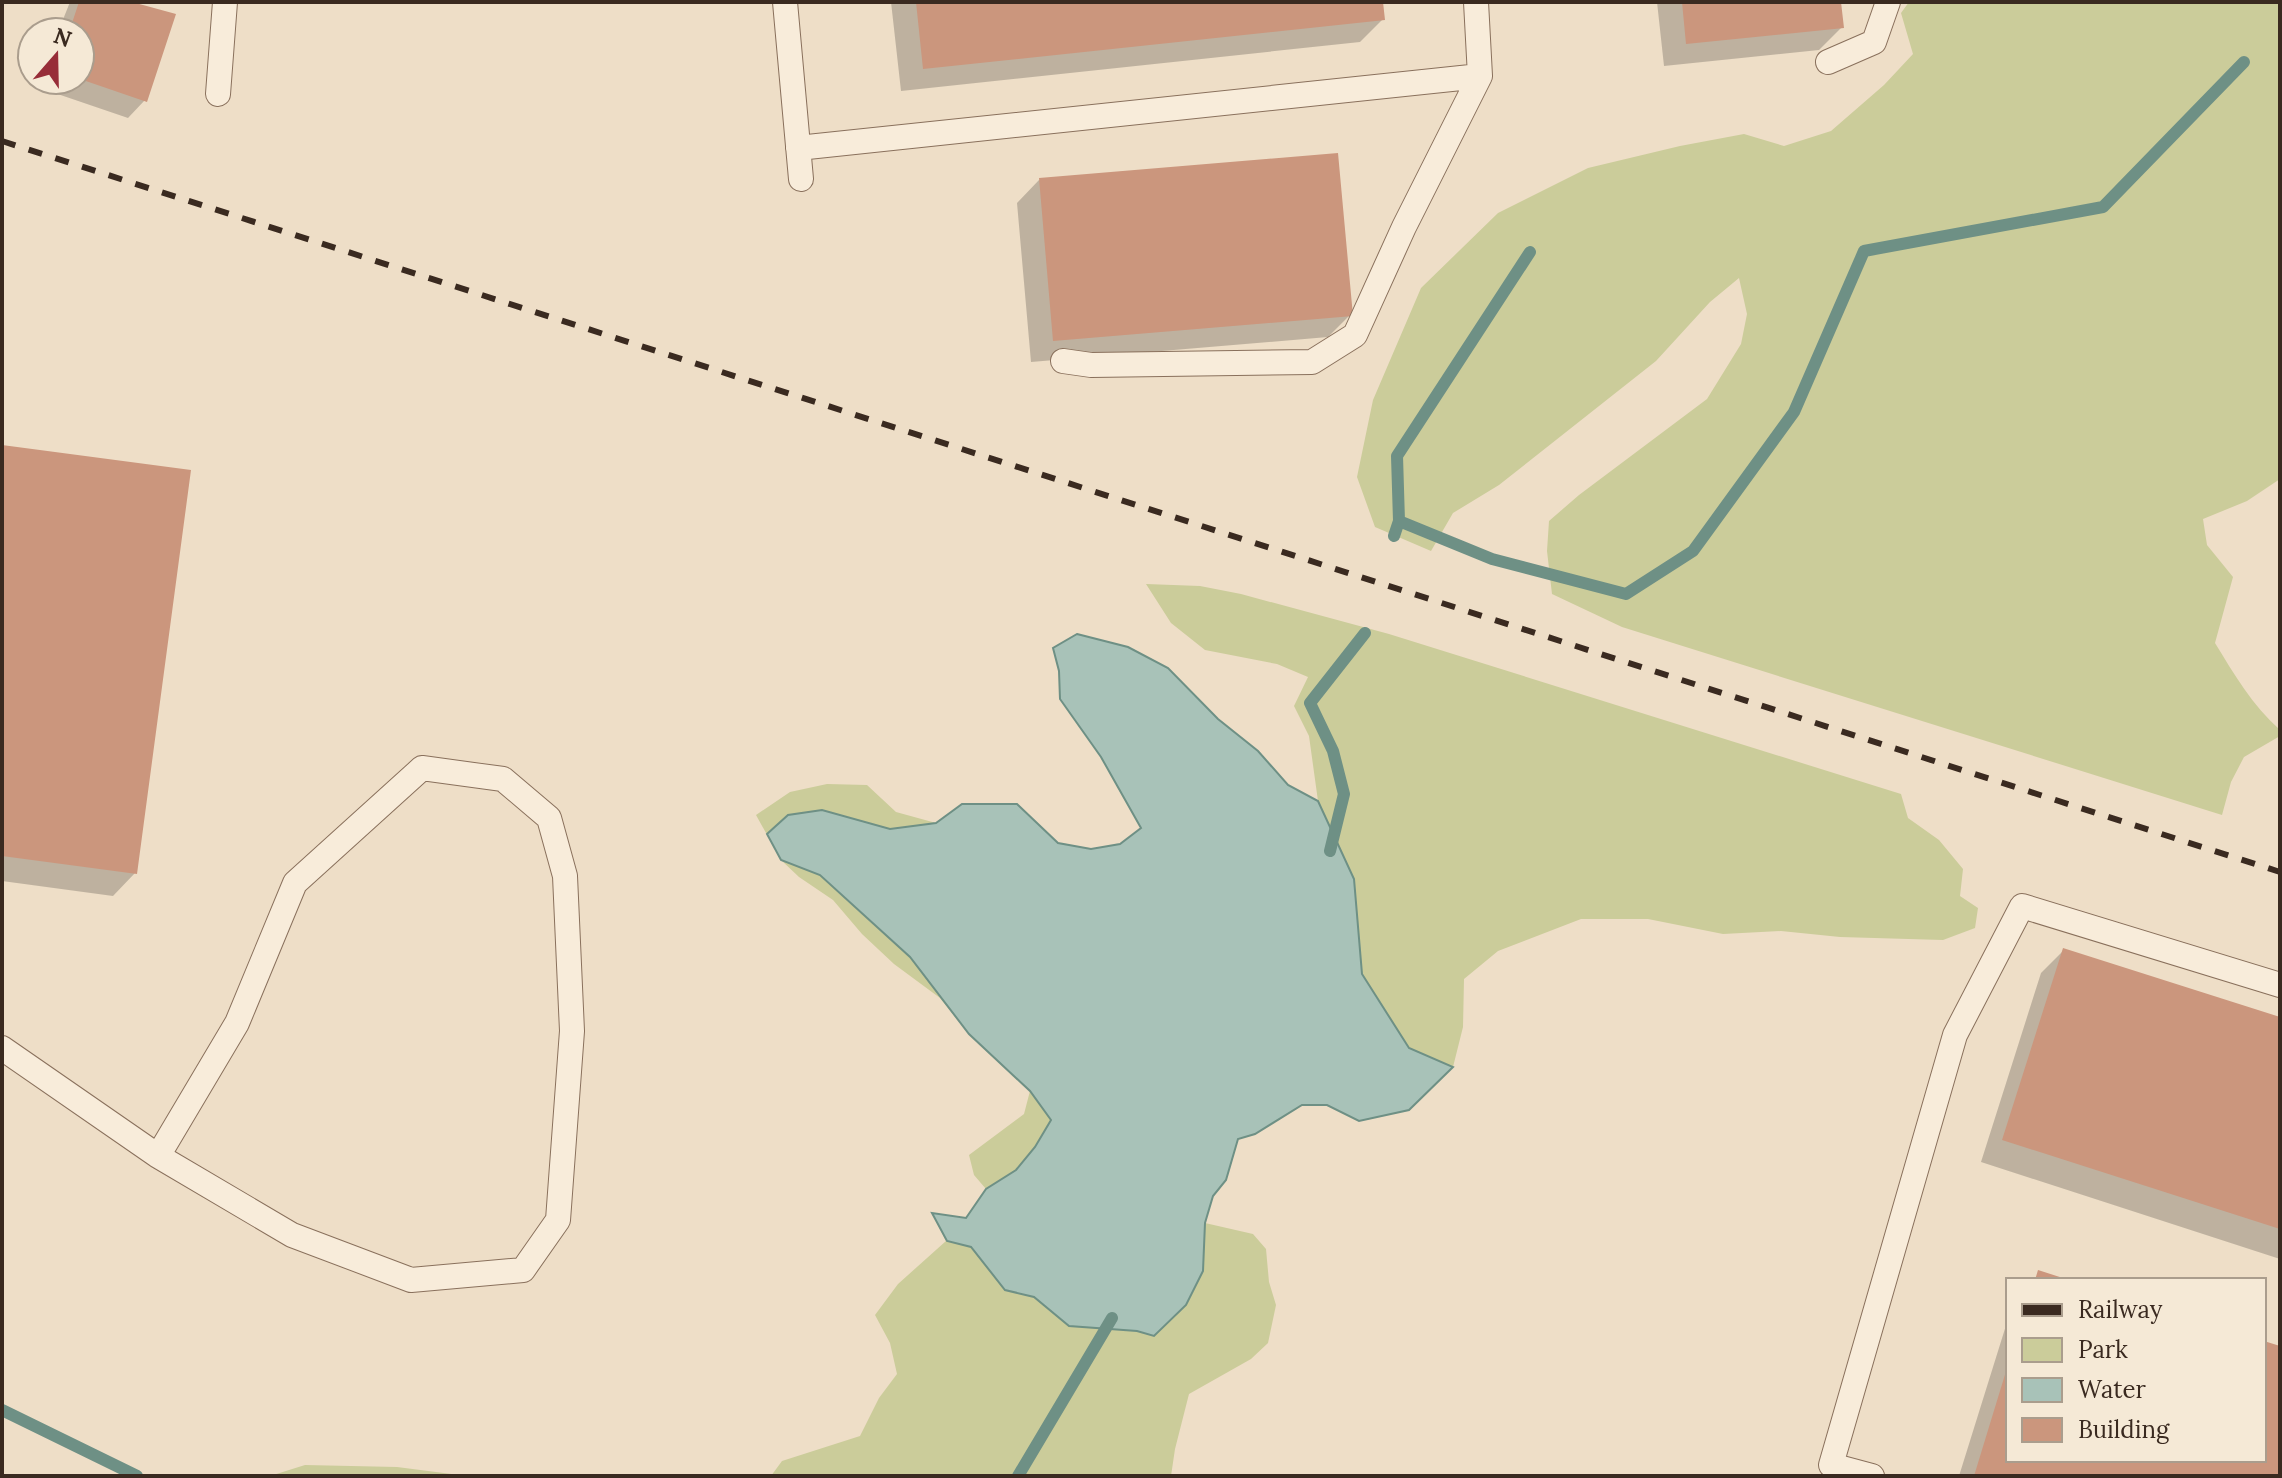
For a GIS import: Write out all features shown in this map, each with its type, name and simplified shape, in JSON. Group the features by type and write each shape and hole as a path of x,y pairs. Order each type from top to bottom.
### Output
{"lane":[{"path":"218,94 225,2"},
{"path":"785,2 801,179"},
{"path":"1063,361 1091,365 1312,362 1355,335 1404,227 1480,76 1476,2"},
{"path":"1828,62 1874,42 1888,2"},
{"path":"798,148 1480,76"},
{"path":"2,1048 158,1156 292,1235 411,1280 523,1270 558,1220 572,1031 565,876 549,818 503,779 422,768 295,883 237,1023 158,1156"},
{"path":"1872,1476 1831,1465 1955,1035 2022,906 2280,985"}],"green space":[{"path":"1909,2 2280,2 2280,479 2247,501 2203,519 2207,545 2233,577 2215,643 2252,700 2280,730 2280,736 2244,757 2231,782 2222,815 1622,627 1552,594 1547,551 1549,521 1707,399 1741,344 1747,314 1739,278 1710,302 1656,361 1499,485 1453,513 1431,551 1375,527 1357,477 1373,400 1421,288 1498,213 1588,168 1744,134 1784,146 1831,131 1884,85 1913,54 1901,13"},
{"path":"1146,584 1200,586 1241,594 1389,634 1901,794 1908,818 1939,840 1963,869 1960,896 1978,908 1975,928 1943,940 1840,937 1781,931 1723,934 1648,919 1581,919 1498,951 1464,979 1463,1027 1453,1067 1409,1048 1362,974 1354,879 1318,801 1309,736 1294,706 1308,677 1277,664 1205,650 1171,623"},
{"path":"827,784 867,785 896,812 936,823 962,804 1017,804 1057,843 1091,849 1121,844 1142,828 1255,1134 1238,1139 1226,1180 1212,1196 1205,1223 1253,1234 1266,1249 1269,1282 1276,1305 1268,1343 1251,1359 1189,1394 1171,1476 771,1476 782,1461 860,1436 879,1398 897,1374 890,1343 875,1315 898,1284 946,1241 932,1213 966,1218 986,1189 974,1175 969,1155 1024,1114 1030,1091 969,1034 940,998 894,964 862,934 833,900 799,877 781,860 756,815 790,792"},
{"path":"305,1465 397,1467 467,1476 270,1476"}],"water":[{"path":"1077,634 1128,647 1168,668 1218,719 1258,751 1288,785 1318,801 1354,879 1362,974 1409,1048 1453,1067 1409,1110 1359,1121 1327,1105 1302,1105 1255,1134 1238,1139 1226,1180 1213,1196 1205,1223 1203,1271 1186,1305 1154,1336 1137,1331 1069,1326 1034,1297 1005,1290 971,1247 947,1241 932,1213 966,1218 986,1189 1016,1170 1051,1120 1030,1091 969,1034 910,957 820,875 781,860 767,834 788,815 822,810 890,829 936,823 962,804 1017,804 1058,843 1091,849 1120,844 1141,828 1101,757 1060,699 1059,671 1053,648"}],"building":[{"path":"79,2 132,2 176,14 147,102 96,84 96,16 74,16"},
{"path":"916,2 1383,2 1385,20 923,69"},
{"path":"1682,2 1841,2 1844,28 1686,44"},
{"path":"1338,153 1353,316 1053,341 1039,178"},
{"path":"2,445 191,470 137,874 2,856"},
{"path":"2063,948 2280,1017 2280,1229 2002,1140"},
{"path":"2038,1270 2063,1278 2036,1278"},
{"path":"2266,1342 2280,1346 2280,1476 1974,1476 2006,1371 2006,1462 2266,1462"}],"waterway":[{"path":"1399,521 1492,559 1626,594 1693,551 1794,412 1864,251 2103,207 2244,62"},
{"path":"1394,536 1399,521 1397,456 1530,252"},
{"path":"1330,851 1344,794 1333,751 1310,703 1365,633"},
{"path":"1018,1476 1112,1318"},
{"path":"2,1410 137,1476"}],"railway":[{"path":"2,141 2280,872"}]}
